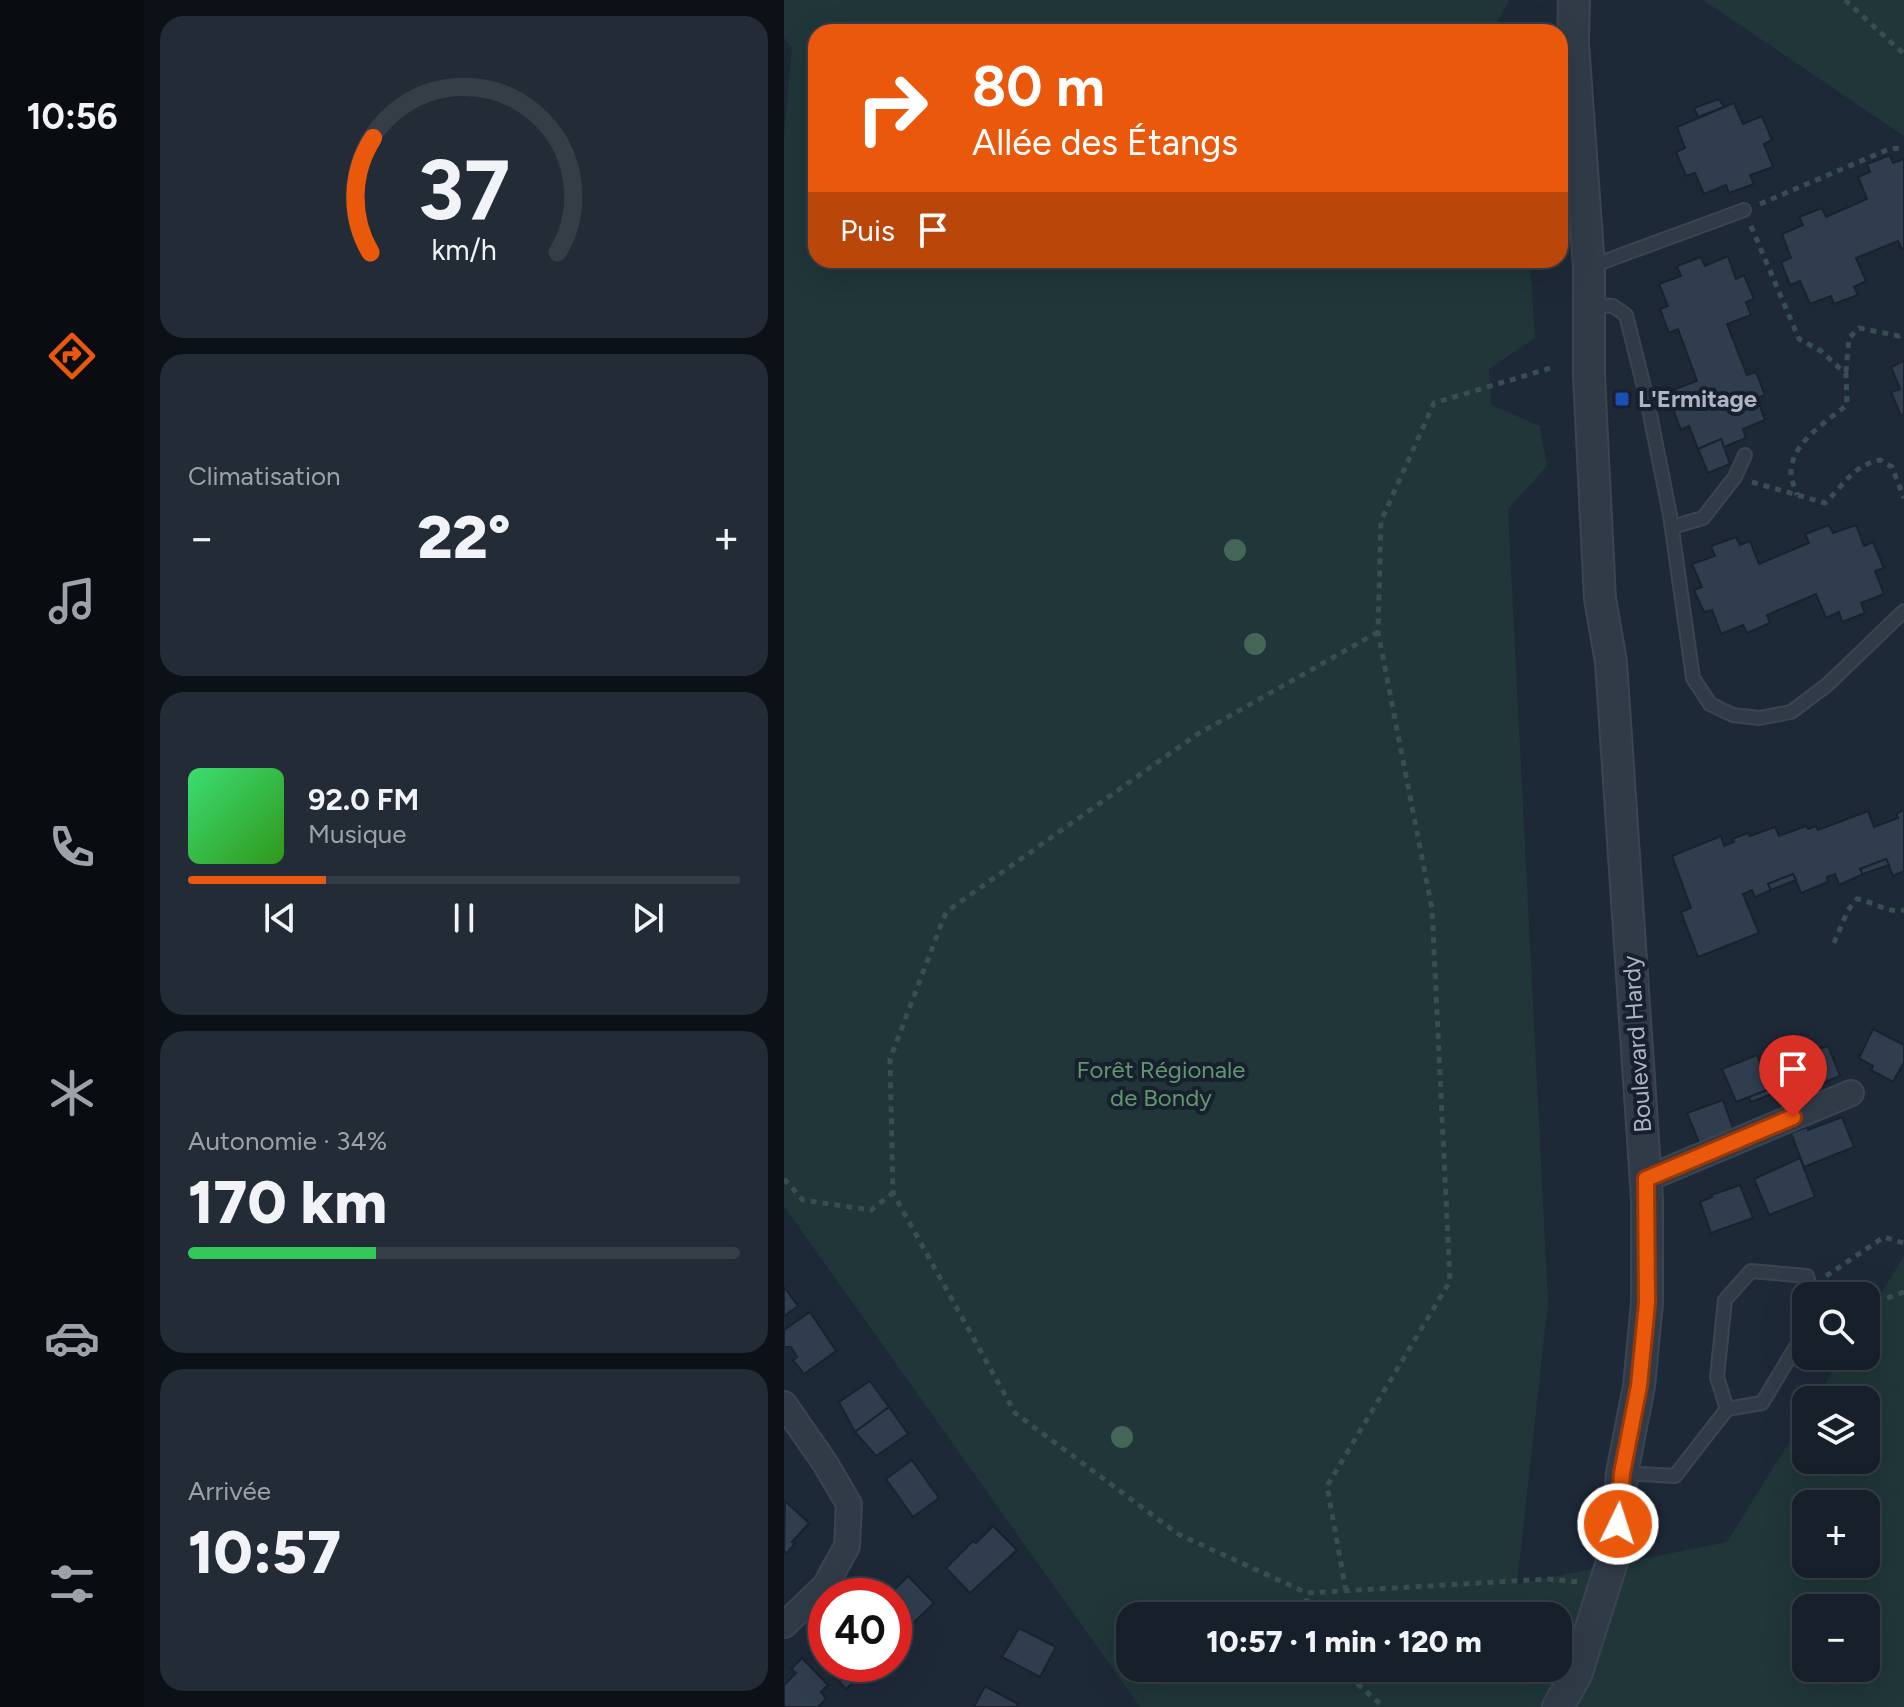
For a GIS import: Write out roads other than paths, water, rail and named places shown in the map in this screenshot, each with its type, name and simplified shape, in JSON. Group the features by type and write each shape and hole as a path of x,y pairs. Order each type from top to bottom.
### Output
{"street":[{"name":"Boulevard Hardy","path":"1564,0 1573,43"},
{"name":"Boulevard Hardy","path":"1557,1707 1576,1675 1616,1549 1622,1473 1639,1386 1647,1303 1646,1179 1611,662 1600,599 1589,376 1591,305 1573,43 1574,0"},
{"path":"1646,1179 1851,1093"},
{"path":"784,1404 849,1504 847,1546 825,1586 784,1625"},
{"name":"Boulevard Hardy","path":"1557,1707 1561,1667 1588,1585 1609,1500 1622,1473"}],"lane":[{"path":"1589,267 1744,210"},
{"path":"1591,305 1613,306 1626,315 1647,399 1672,527 1693,678 1710,704 1733,715 1759,718 1791,712 1827,685 1904,611"},
{"path":"1672,527 1703,518 1735,477 1745,455"},
{"path":"1727,1409 1717,1377 1725,1300 1751,1271 1807,1276 1809,1282"},
{"path":"1622,1473 1675,1476 1727,1409 1762,1403 1792,1353"}],"place":[{"name":"L'Ermitage","path":"1622,399"}],"park label":[{"name":"Forêt Régionale de Bondy","path":"1161,1084"}]}
